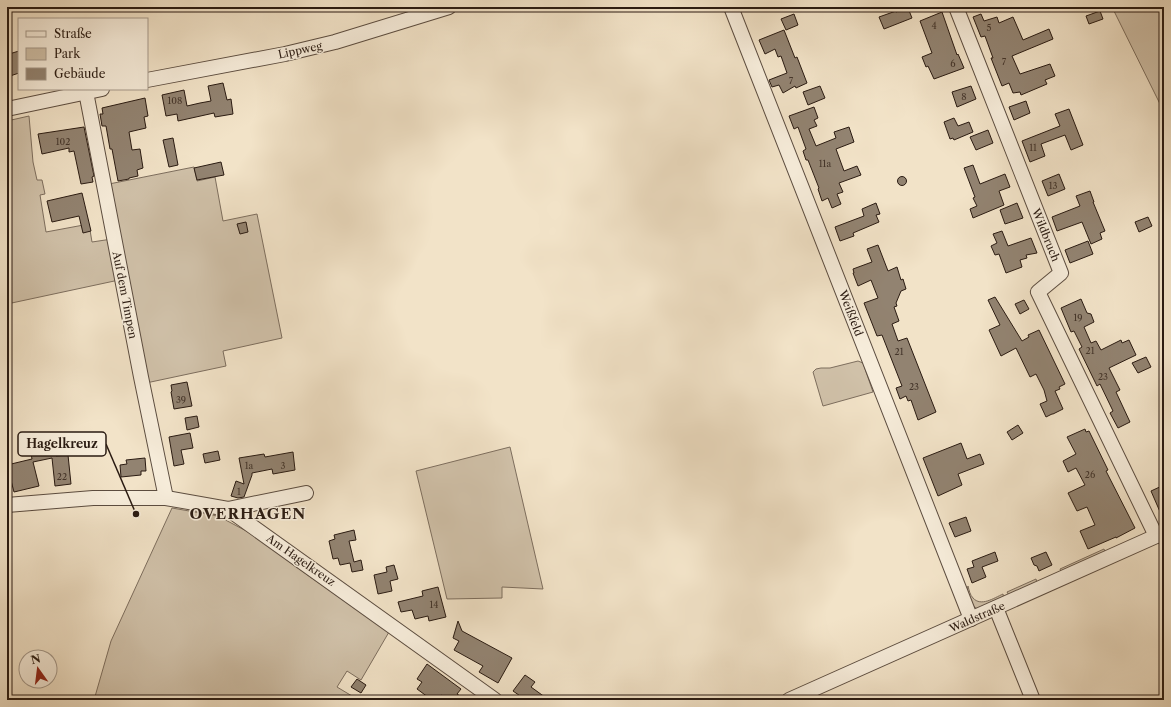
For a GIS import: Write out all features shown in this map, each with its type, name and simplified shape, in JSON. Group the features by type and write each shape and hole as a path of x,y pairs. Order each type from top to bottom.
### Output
{"street":[{"name":"Lippweg","path":"148,80 285,54 335,42 449,7"},
{"name":"Weißfeld","path":"731,7 971,619"},
{"name":"Wildbruch","path":"956,7 1061,273 1038,292 1160,534"},
{"path":"7,109 97,90"},
{"name":"Auf dem Timpen","path":"86,92 166,498"},
{"path":"228,509 306,493"},
{"name":"Am Hagelkreuz","path":"7,505 93,498 166,498 228,509 495,700"},
{"name":"Waldstraße","path":"789,700 1160,534"},
{"path":"996,608 1033,700"}],"green space":[{"path":"1112,7 1164,7 1164,112"},
{"path":"29,116 33,162 37,180 42,180 45,194 40,195 46,232 89,224 92,242 112,239 119,280 7,304 7,121"},
{"path":"194,167 197,181 215,177 223,221 257,214 282,338 223,351 226,366 146,383 109,184"},
{"path":"858,361 863,363 873,392 823,406 813,372 816,369 830,368"},
{"path":"510,447 543,589 502,587 502,598 447,599 416,471"},
{"path":"172,508 218,516 250,533 389,632 361,680 347,671 337,687 352,696 349,700 94,700 111,641"},
{"path":"1104,549 1106,554 1062,574 1060,569"},
{"path":"1036,579 1037,583 1010,597 1007,592"},
{"path":"968,586 971,595 976,601 988,601 1003,594 1004,600 980,610 969,600 967,593"}],"building":[{"path":"908,8 912,18 884,29 879,17"},
{"path":"1100,11 1103,19 1089,24 1086,16"},
{"path":"942,12 957,55 958,54 964,68 934,79 928,66 926,67 922,57 932,53 920,21"},
{"path":"794,14 798,25 786,30 781,19"},
{"path":"981,14 984,21 997,17 999,23 1013,17 1023,40 1049,29 1053,39 1012,56 1020,74 1050,64 1055,76 1045,80 1047,84 1021,95 1020,92 1013,93 1009,83 1002,86 991,58 993,58 985,36 981,37 973,17"},
{"path":"784,30 807,83 796,88 795,86 783,93 779,85 772,87 769,80 787,73 781,56 778,57 775,49 765,54 759,40"},
{"path":"18,51 18,73 7,77 7,57 9,57 9,54"},
{"path":"223,83 227,100 231,99 233,114 215,117 214,113 178,121 177,114 166,116 162,95 184,90 187,106 211,101 208,86"},
{"path":"820,86 825,98 808,105 803,92"},
{"path":"971,86 976,99 957,107 952,92"},
{"path":"145,98 148,116 144,117 146,128 129,132 132,150 140,149 143,168 137,170 138,176 118,181 106,126 102,126 100,114 103,114 102,108"},
{"path":"1026,101 1030,113 1014,120 1009,107"},
{"path":"814,107 818,118 814,120 817,126 809,129 816,146 836,138 834,132 849,127 854,142 836,149 844,171 857,166 861,175 839,183 843,192 837,194 841,204 832,208 828,198 822,201 819,188 803,151 806,149 798,127 794,129 789,116"},
{"path":"1069,109 1083,145 1071,150 1065,135 1041,144 1045,156 1030,162 1022,141 1060,126 1055,114"},
{"path":"954,118 958,126 969,122 973,132 954,140 953,138 950,139 944,122"},
{"path":"84,127 94,176 92,177 93,182 81,184 74,151 69,152 69,148 42,154 38,134"},
{"path":"988,130 993,143 976,150 970,137"},
{"path":"173,138 178,165 169,167 163,140"},
{"path":"221,162 224,175 197,180 194,168"},
{"path":"973,165 980,184 1005,174 1010,187 999,191 1004,205 973,218 970,209 977,206 964,168"},
{"path":"1059,174 1065,189 1048,196 1042,181"},
{"path":"902,176 907,181 902,186 897,181"},
{"path":"1090,191 1105,231 1100,233 1102,239 1091,244 1082,222 1057,231 1052,217 1080,206 1076,196"},
{"path":"82,193 91,231 83,233 79,216 52,222 47,201"},
{"path":"876,203 880,214 876,215 879,222 853,233 854,236 840,241 835,227 864,216 862,209"},
{"path":"1017,203 1023,218 1005,224 1000,210"},
{"path":"1148,217 1152,226 1139,232 1135,222"},
{"path":"246,222 248,232 240,234 237,224"},
{"path":"1002,231 1008,246 1031,238 1037,253 1026,255 1027,258 1020,260 1022,267 1006,273 999,254 995,255 991,246 997,243 993,234"},
{"path":"1088,241 1093,254 1070,263 1065,250"},
{"path":"878,245 888,271 897,267 901,280 903,279 906,289 901,291 896,303 897,306 894,307 899,321 892,324 898,341 907,338 936,412 918,420 911,400 908,401 906,396 900,399 896,388 902,386 882,335 877,336 864,303 878,298 871,280 858,286 853,273 853,269 872,262 867,249"},
{"path":"995,297 1022,341 1029,337 1028,335 1039,330 1065,384 1059,387 1060,389 1055,391 1063,409 1046,417 1040,404 1047,401 1044,390 1036,374 1030,377 1016,348 1001,356 989,330 1000,325 988,300"},
{"path":"1081,299 1087,313 1091,314 1094,322 1084,327 1091,343 1096,341 1101,350 1121,340 1122,343 1129,340 1136,355 1109,368 1120,390 1116,392 1130,422 1118,428 1110,413 1113,411 1100,384 1097,386 1079,349 1082,347 1074,331 1071,332 1061,308"},
{"path":"1024,300 1029,309 1020,314 1015,304"},
{"path":"1146,357 1151,367 1138,373 1132,363"},
{"path":"187,382 192,406 174,409 171,385"},
{"path":"197,416 199,427 187,430 185,418"},
{"path":"1018,425 1023,433 1012,440 1007,432"},
{"path":"1085,429 1086,432 1089,431 1108,470 1106,471 1135,528 1116,538 1088,549 1080,531 1095,525 1087,507 1077,511 1068,493 1085,485 1076,468 1068,472 1063,461 1076,454 1067,437"},
{"path":"190,433 193,448 181,450 184,464 174,466 169,437"},
{"path":"54,439 56,456 68,455 71,484 55,486 52,458 33,462 39,486 14,492 7,465 32,459 30,448 42,445 42,441"},
{"path":"961,443 967,459 980,454 984,464 958,474 962,485 938,496 923,458"},
{"path":"218,451 220,460 205,463 203,454"},
{"path":"293,452 295,470 273,474 272,469 252,473 244,497 238,498 231,496 236,481 244,484 239,458 264,454 265,457"},
{"path":"145,458 146,471 141,471 141,475 121,477 120,465 127,464 126,460"},
{"path":"1164,485 1164,521 1151,491"},
{"path":"966,517 971,531 955,537 949,523"},
{"path":"354,530 356,540 349,541 354,562 361,560 363,570 352,572 350,563 340,565 338,558 333,559 329,541 335,539 334,535"},
{"path":"995,552 998,561 982,567 986,577 972,583 967,569 974,567 972,561"},
{"path":"1046,552 1052,565 1039,571 1031,558"},
{"path":"394,565 398,579 390,581 392,591 378,594 374,575 387,572 386,567"},
{"path":"438,587 446,617 429,621 428,616 415,619 412,610 401,612 398,602 423,596 422,591"},
{"path":"458,621 462,631 512,658 498,683 479,672 483,666 454,650 459,641 453,638"},
{"path":"427,664 461,689 457,694 466,700 449,700 441,695 438,700 432,700 417,689 422,682 417,679"},
{"path":"525,675 535,682 531,687 549,700 526,700 513,691"},
{"path":"357,679 366,685 361,693 351,687"}],"place":[{"name":"Hagelkreuz","path":"136,514"}],"district":[{"name":"OVERHAGEN","path":"248,513"}]}
